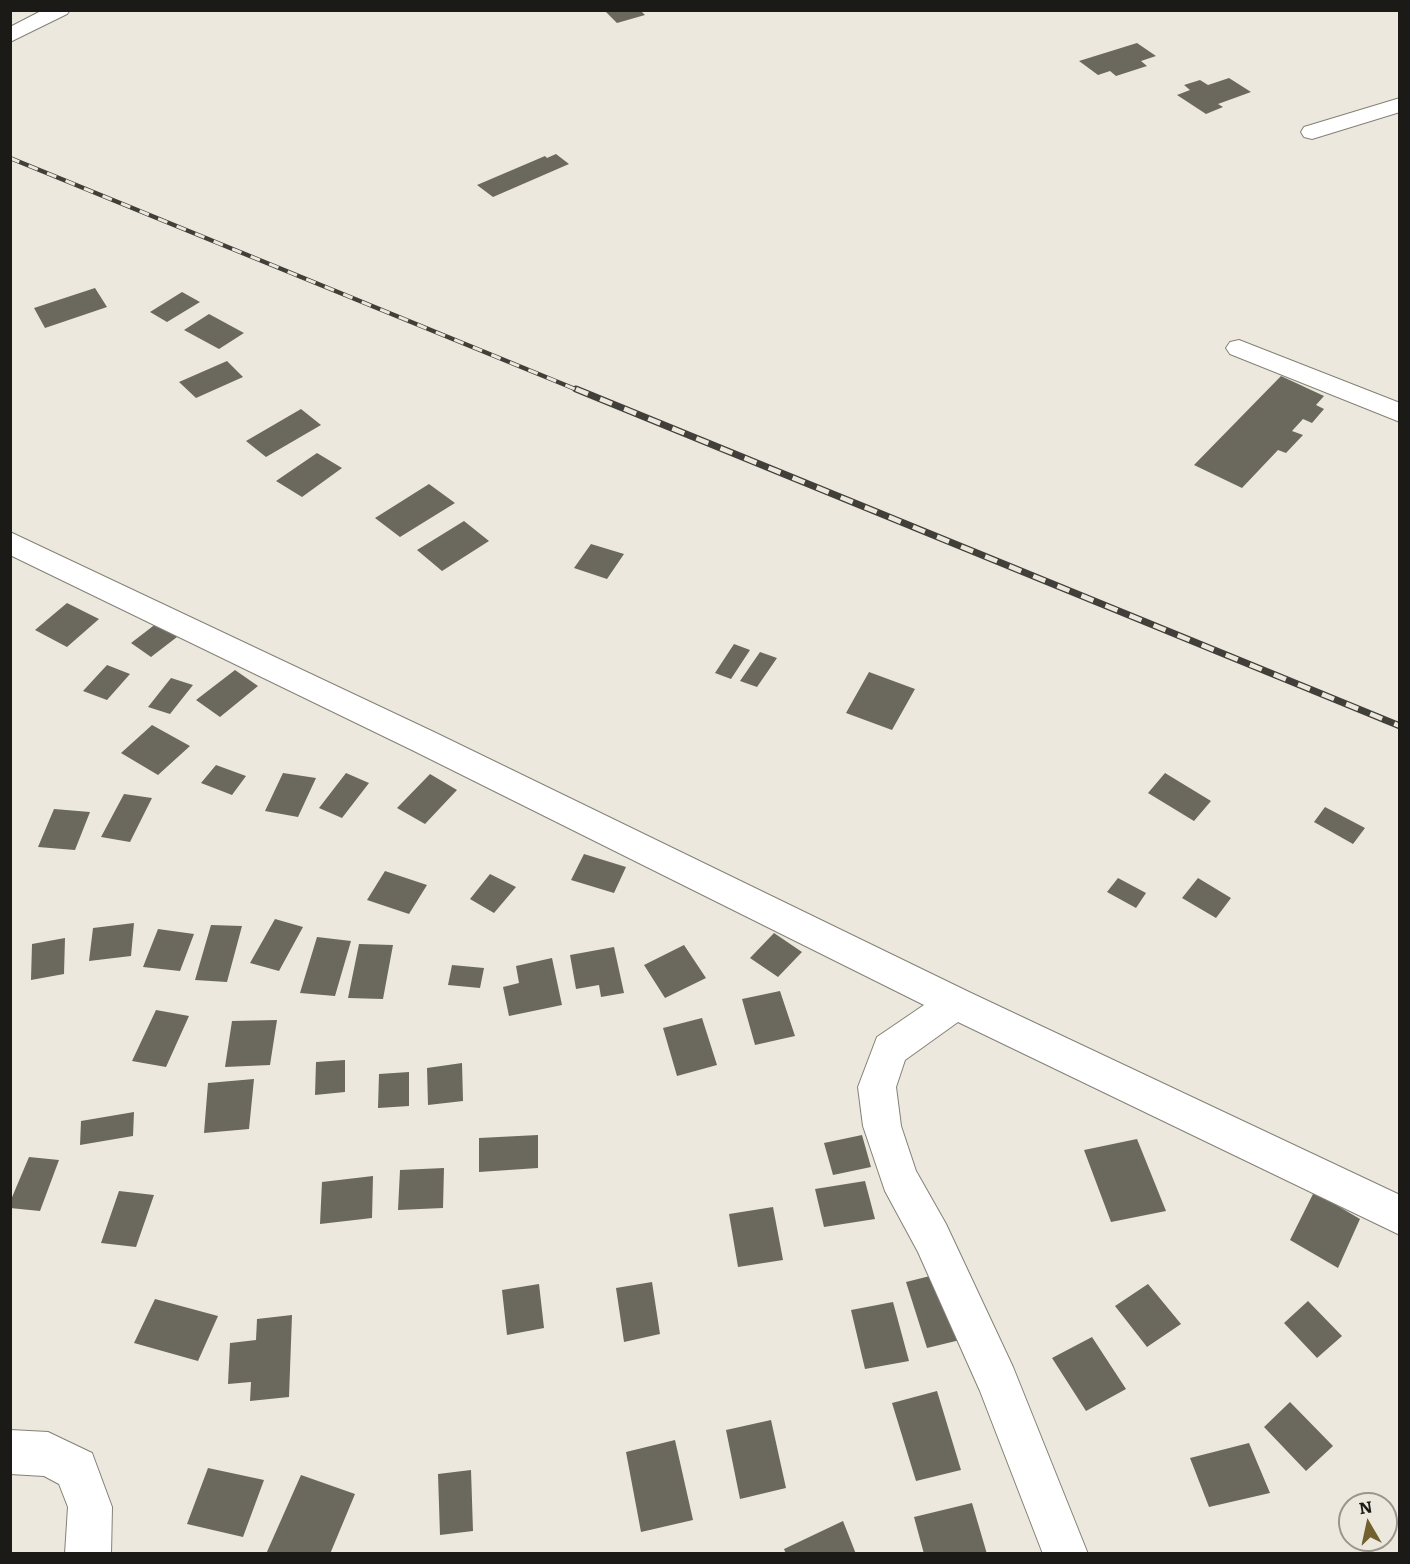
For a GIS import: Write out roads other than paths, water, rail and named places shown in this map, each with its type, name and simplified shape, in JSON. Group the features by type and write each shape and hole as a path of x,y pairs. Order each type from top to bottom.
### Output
{"street":[{"path":"10,36 60,10"},
{"path":"1312,132 1400,105"},
{"path":"1239,348 1400,413"},
{"path":"10,542 425,742 956,1003 1400,1216"},
{"path":"956,1003 890,1049 877,1087 882,1126 899,1178 932,1238 998,1382 1066,1554"},
{"path":"10,1452 48,1454 76,1469 90,1506 88,1554"}],"railway":[{"path":"10,158 580,391"},
{"path":"576,389 1400,726"}]}
